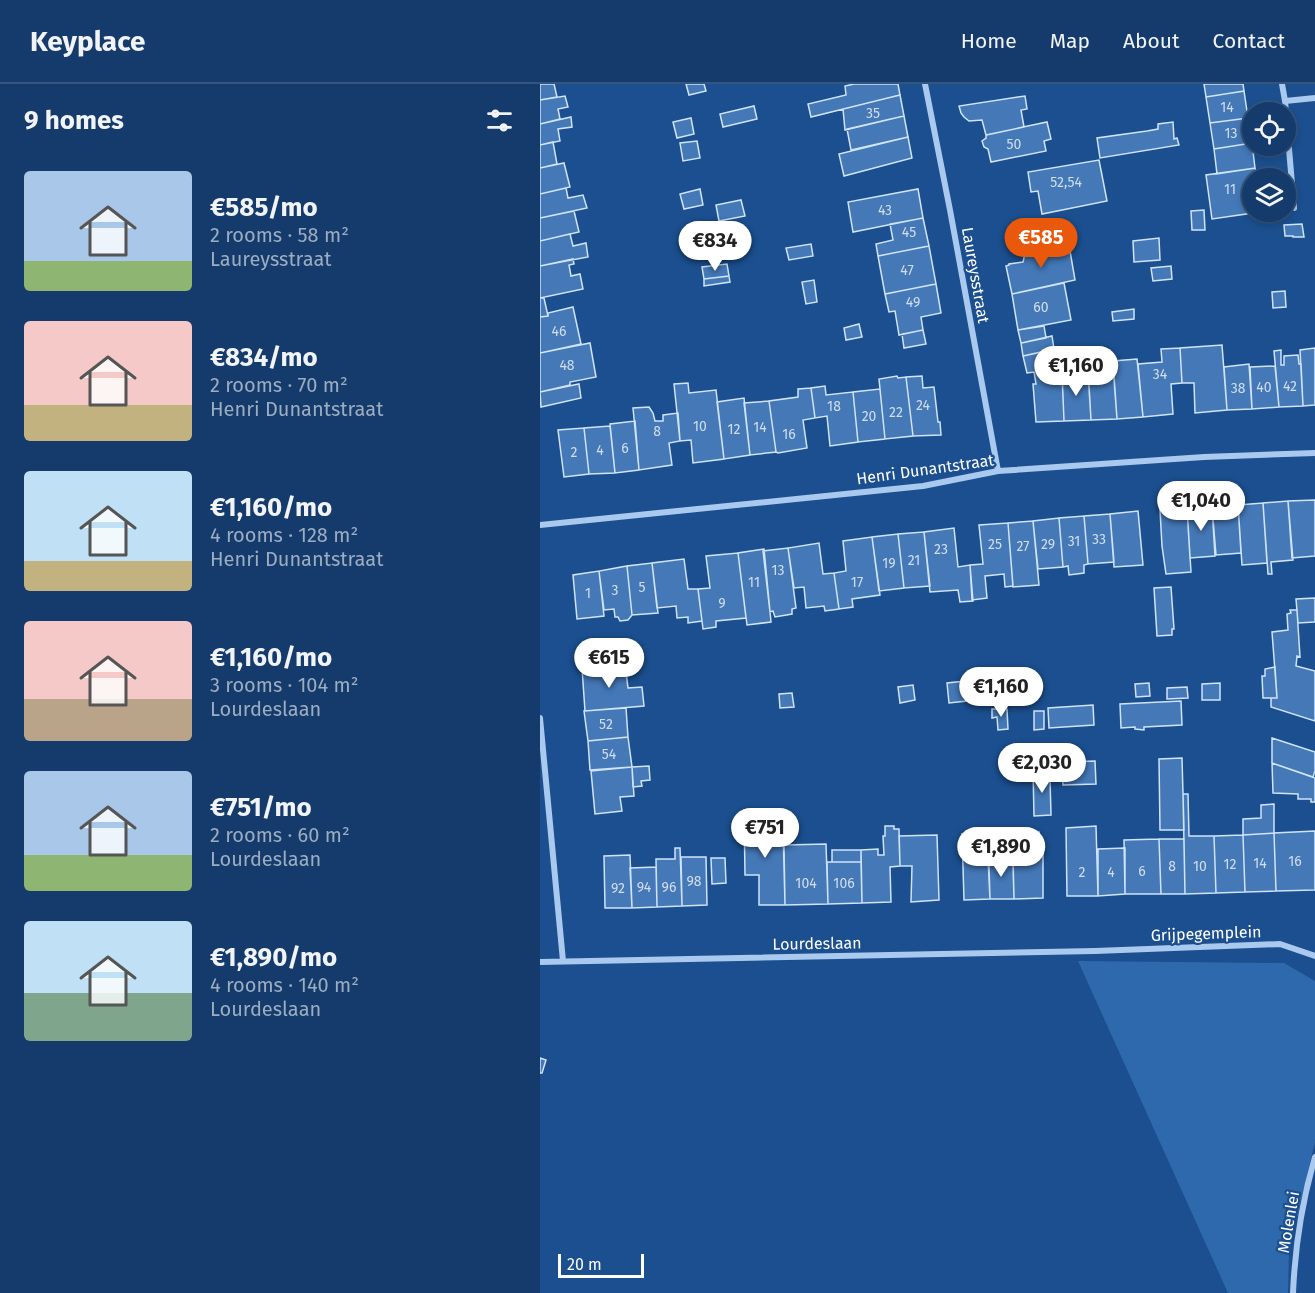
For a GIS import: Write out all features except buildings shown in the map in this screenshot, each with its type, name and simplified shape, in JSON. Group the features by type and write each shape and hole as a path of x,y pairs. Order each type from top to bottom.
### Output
{"street":[{"name":"Laureysstraat","path":"925,84 998,471"},
{"path":"1282,84 1291,168"},
{"path":"1285,101 1315,98"},
{"name":"Henri Dunantstraat","path":"540,525 923,486 998,471 1204,457 1315,453"},
{"path":"540,718 562,961"},
{"name":"Grijpegemplein","path":"1095,951 1281,944 1315,956"},
{"name":"Lourdeslaan","path":"540,962 1095,951"},
{"name":"Molenlei","path":"1293,1293 1294,1258 1315,1157"}],"shaded area":[{"path":"1078,961 1284,963 1315,981 1315,1142 1289,1251 1288,1293 1228,1293"}]}
